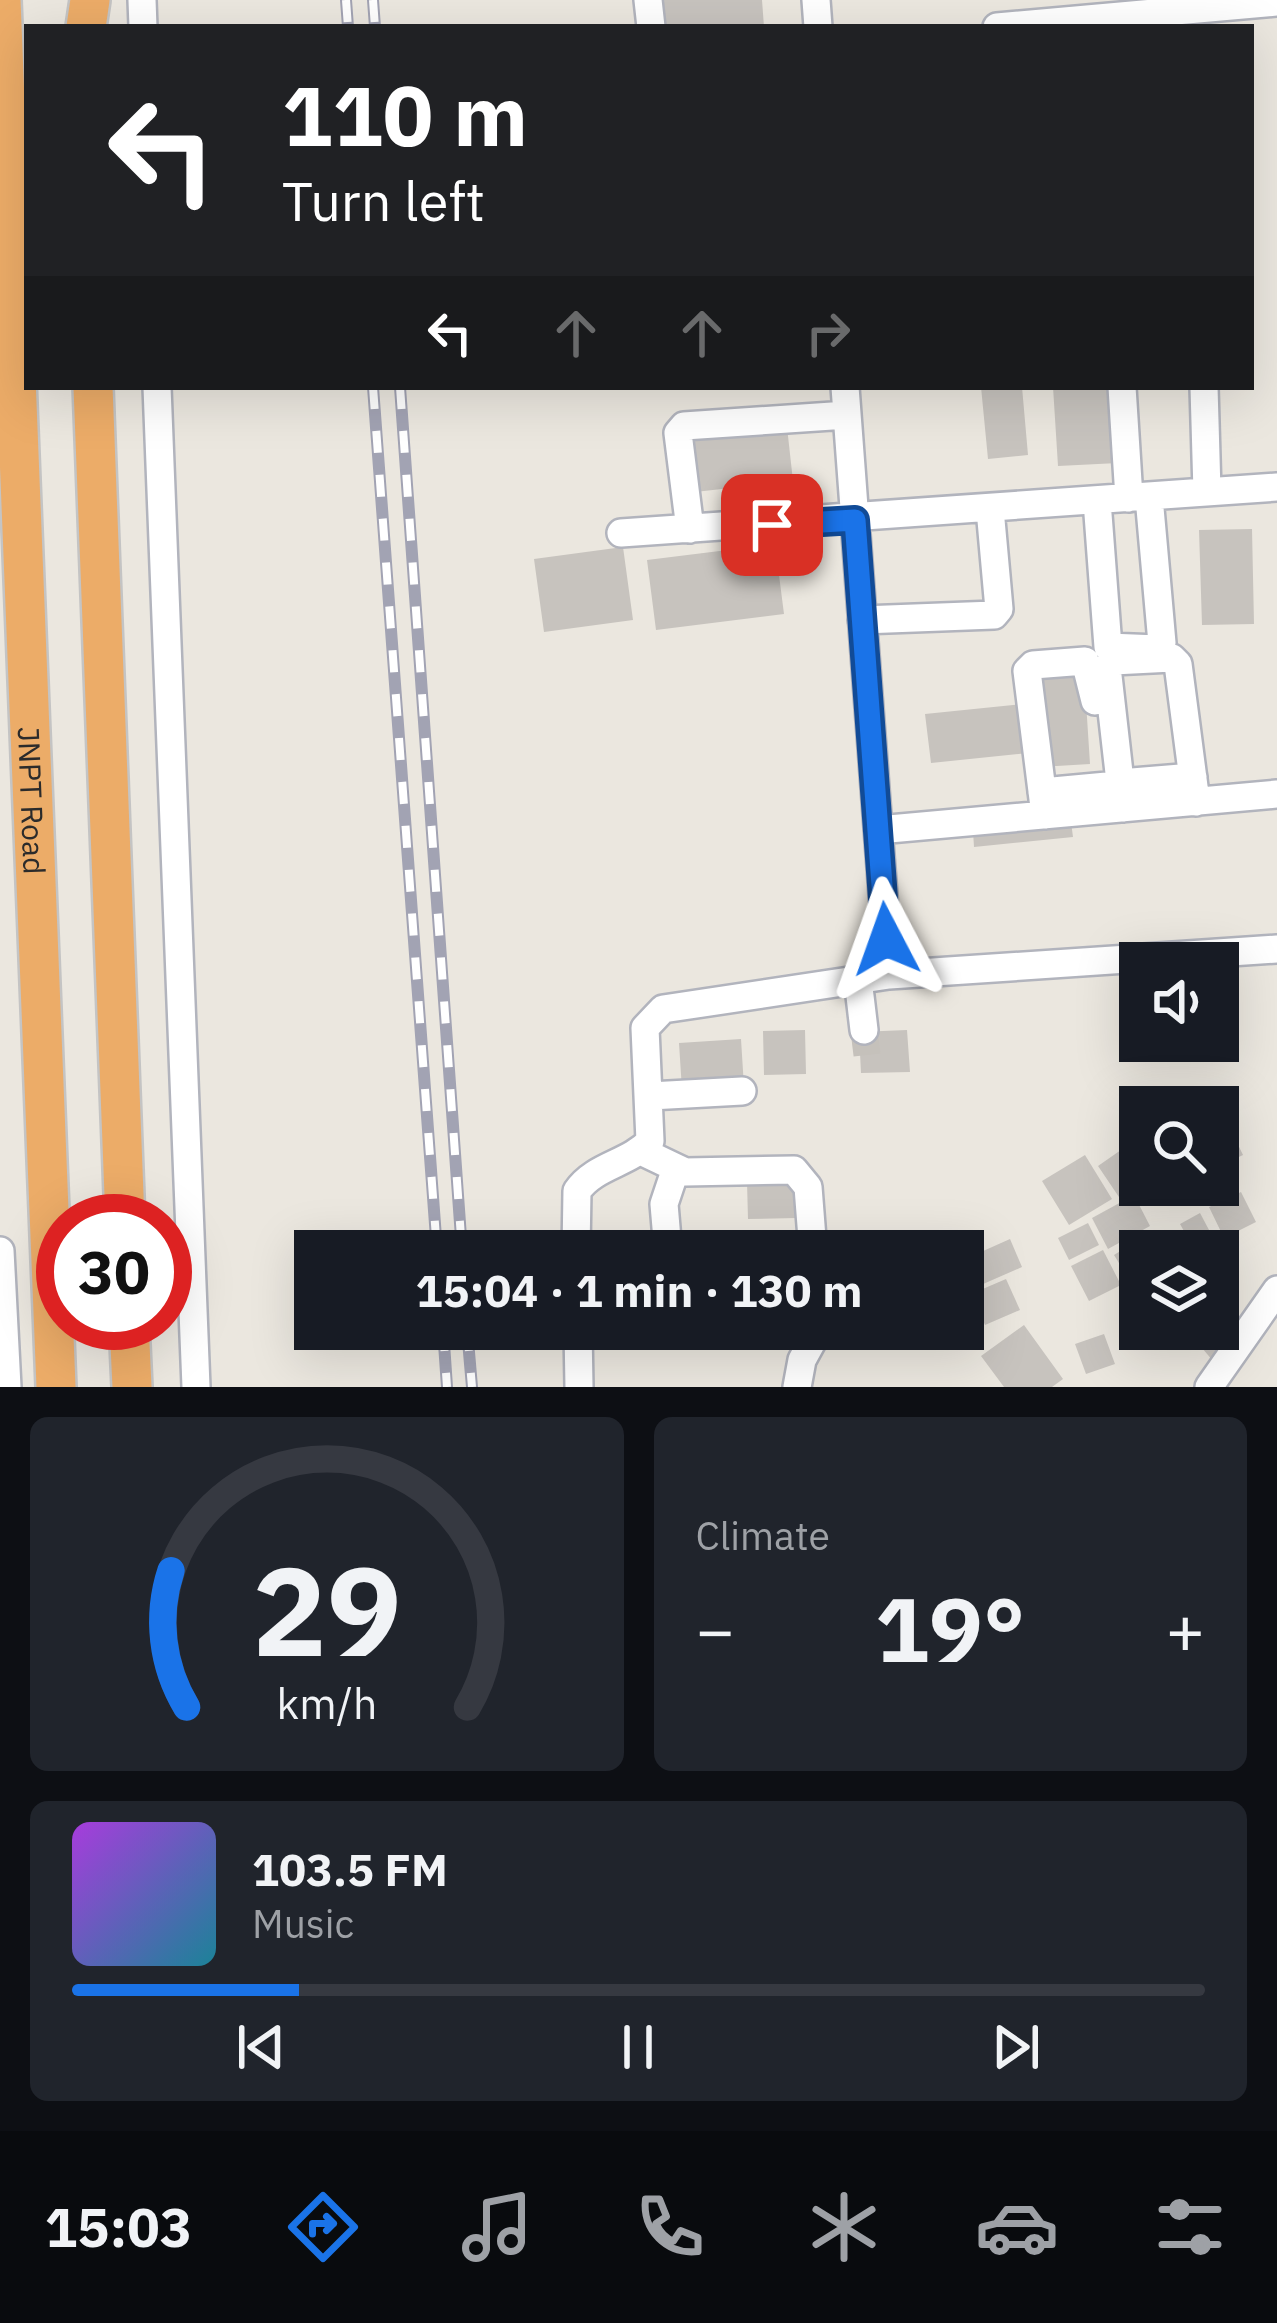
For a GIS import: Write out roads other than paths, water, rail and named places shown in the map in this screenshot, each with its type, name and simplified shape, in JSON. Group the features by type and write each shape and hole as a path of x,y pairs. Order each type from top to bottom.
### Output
{"highway":[{"name":"JNPT Road","path":"1,0 56,1387"},
{"path":"93,390 124,1194"},
{"path":"130,1350 132,1387"}],"street":[{"path":"1022,24 1277,2"},
{"path":"157,390 196,1387"},
{"path":"1097,501 1108,646 1158,649 1162,643 1121,390"},
{"path":"1204,390 1207,492"},
{"path":"690,529 678,433 684,426 846,401 889,975"},
{"path":"621,533 1277,487"},
{"path":"862,620 994,615 999,609 990,509"},
{"path":"1115,797 1107,667 1113,661 1172,658 1178,664 1195,789"},
{"path":"1043,803 1027,671 1033,665 1085,661 1090,667 1115,797"},
{"path":"878,830 1043,803 1195,789 1277,794"},
{"path":"576,1230 577,1191 594,1172 641,1151 653,1128 645,1028 663,1009 889,975 1277,949"},
{"path":"858,979 864,1030"},
{"path":"650,1096 742,1091"},
{"path":"641,1151 686,1172 794,1170 808,1186 811,1230"},
{"path":"666,1230 664,1204 676,1168"},
{"path":"0,1251 7,1387"},
{"path":"1209,1387 1277,1290"},
{"path":"578,1350 579,1387"},
{"path":"796,1387 807,1350"}],"tunnel":[{"path":"864,1030 867,1055"}],"railway":[{"path":"346,0 348,24"},
{"path":"373,0 375,24"},
{"path":"373,390 435,1230"},
{"path":"400,390 460,1230"},
{"path":"444,1350 447,1387"},
{"path":"469,1350 472,1387"}]}
